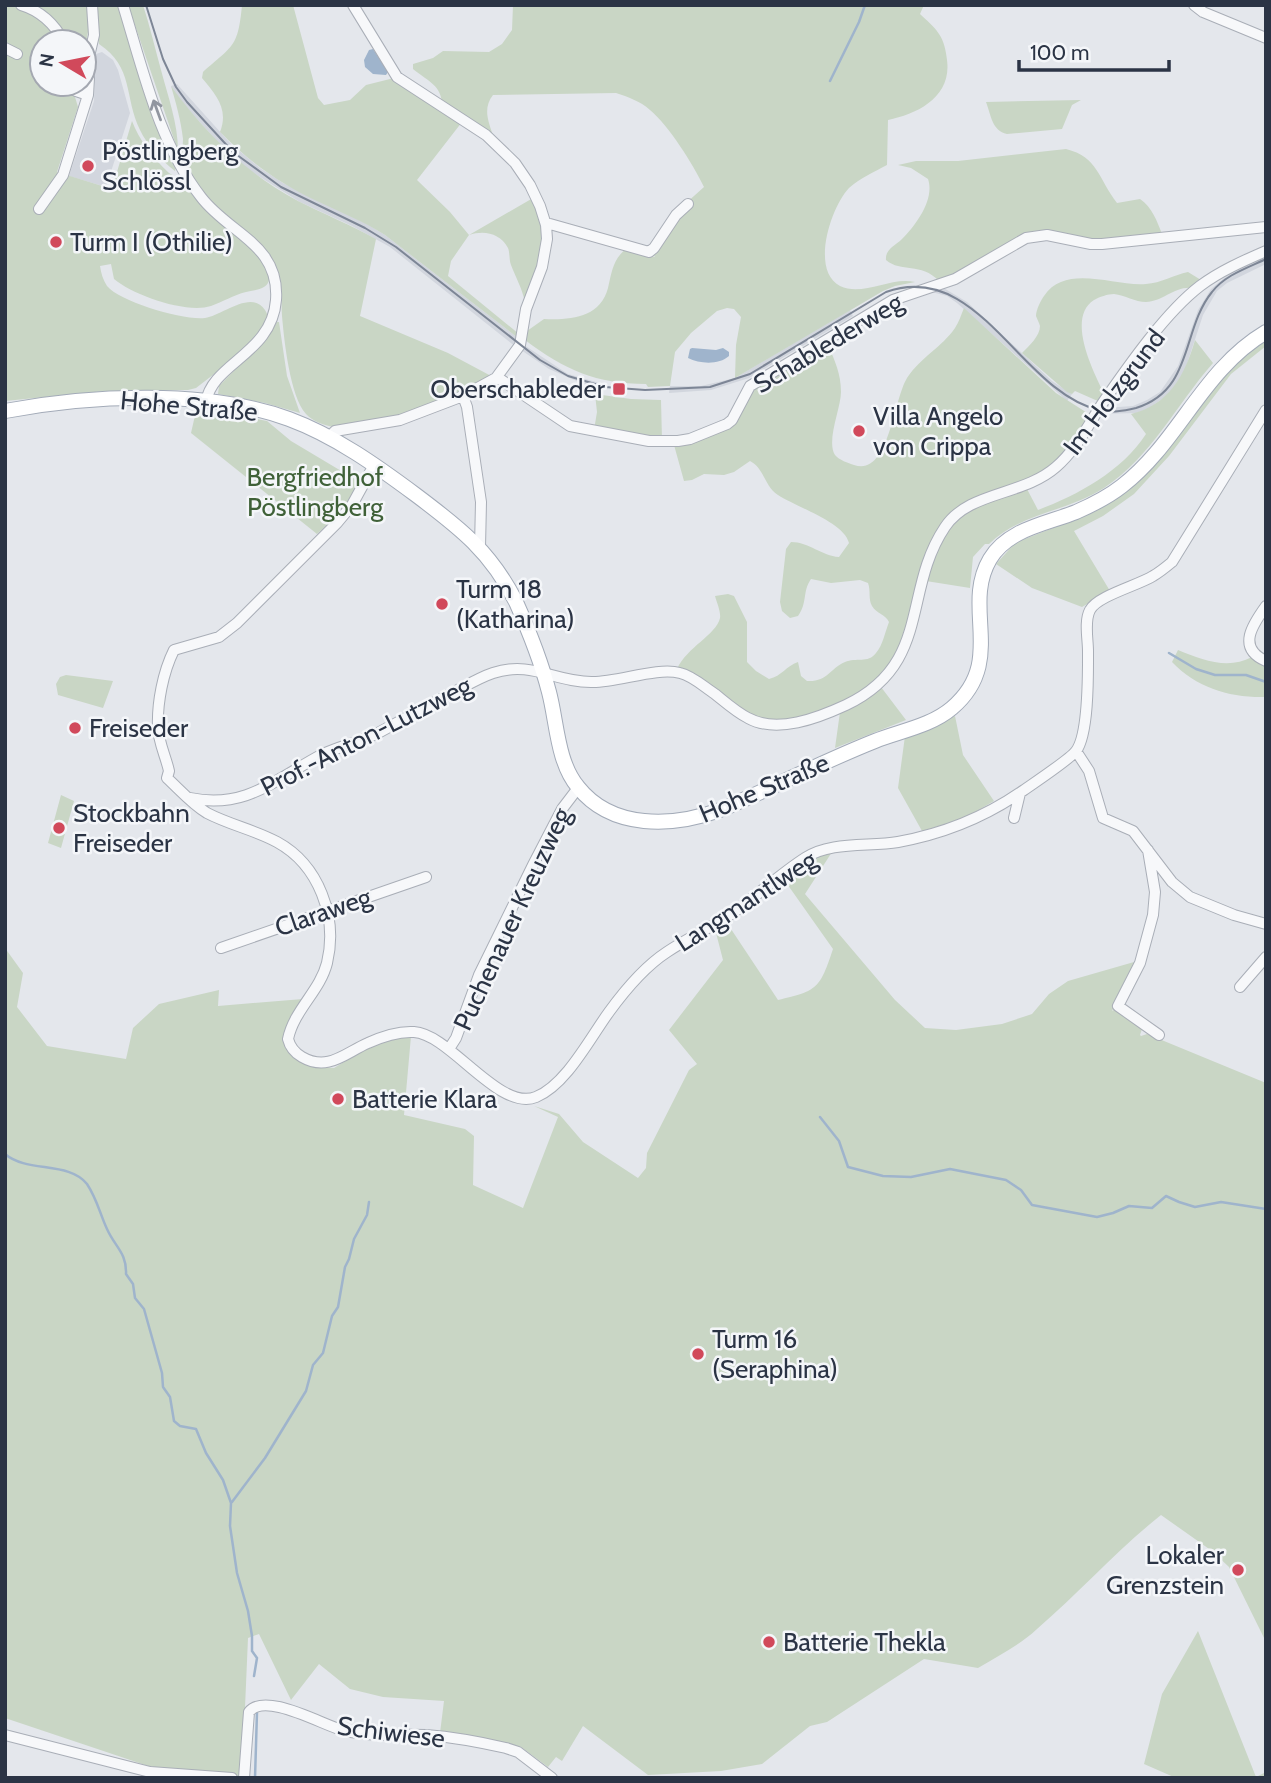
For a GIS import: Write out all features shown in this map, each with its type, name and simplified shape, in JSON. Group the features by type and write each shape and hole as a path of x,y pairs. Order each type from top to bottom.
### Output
{"main road":[{"name":"Hohe Straße","path":"5,411 97,399 206,402 275,415 328,438 374,465 426,502 494,562 511,592 543,671 565,763 578,788 595,804 620,816 655,822 686,820 720,810 877,740 943,715 968,692 979,667 982,652 980,589 985,568 993,554 1014,536 1093,505 1124,484 1161,446 1219,370 1235,354 1266,332"}],"street":[{"path":"21,5 42,15 55,28"},
{"path":"92,5 93,28"},
{"path":"123,5 162,124 184,172 210,209 248,238 267,258 275,279 274,314 265,333 214,383 208,391 206,402"},
{"path":"328,438 339,430 400,420 463,396 497,377 520,345 529,298 546,254 546,225 530,185 515,163 486,135 397,77 353,5"},
{"path":"1194,5 1203,12 1266,38"},
{"path":"5,48 17,54"},
{"path":"39,209 63,175 87,98"},
{"path":"546,225 649,252 676,215 688,204"},
{"name":"Schablederweg","path":"497,377 570,426 649,441 678,441 727,425 750,386 832,339 881,306 956,279 1026,238 1047,235 1102,244 1266,227"},
{"name":"Im Holzgrund","path":"543,671 587,682 676,672 694,679 748,719 771,724 818,716 866,694 887,675 903,650 930,560 940,536 953,517 980,501 1035,482 1054,469 1072,452 1110,392 1185,299 1207,281 1266,251"},
{"path":"463,396 467,407 481,502 480,548"},
{"path":"1266,410 1172,562 1151,578 1098,603 1090,611 1087,623 1088,694 1081,740 1076,751 1089,771 1103,818 1133,831 1172,882 1190,897 1266,925"},
{"path":"374,465 352,505 337,523 237,623 219,637 174,650 167,664 158,729 169,771 167,778 216,817 263,835 298,856 316,880 324,897 329,945 327,963 291,1026 289,1044 301,1057 320,1063 338,1059 378,1039 413,1031 428,1036 449,1049"},
{"path":"1266,606 1253,625 1249,640 1253,653 1266,661"},
{"name":"Prof.-Anton-Lutzweg","path":"189,798 219,802 255,792 319,757 376,734 487,675 522,668 543,671"},
{"name":"Langmantlweg","path":"556,1084 620,998 650,965 740,908 808,856 823,851 899,842 935,834 968,822 1020,793 1076,751"},
{"name":"Puchenauer Kreuzweg","path":"556,1084 536,1097 520,1098 479,1075 449,1049 456,1038 479,975 533,865 562,809 578,788"},
{"path":"1014,818 1020,793"},
{"path":"216,817 219,802"},
{"path":"1148,849 1155,892 1154,907 1140,962 1118,1006 1159,1035"},
{"name":"Claraweg","path":"221,948 426,877"},
{"path":"1240,987 1266,957"},
{"name":"Schiwiese","path":"244,1778 249,1712 257,1705 265,1704 345,1731 428,1735 506,1748 518,1752 552,1778"},
{"path":"5,1735 150,1772 232,1778"}],"shaded area":[{"path":"102,52 113,60 130,113 106,187 69,176 94,98 98,98 98,53"},
{"path":"177,84 231,144 260,168 283,183 385,235 518,338 516,347 390,247 300,202 249,170 218,142 185,106 171,86"},
{"path":"1266,256 1266,264 1227,283 1217,291 1203,315 1184,373 1169,394 1148,409 1136,413 1100,414 1104,408 1133,406 1160,392 1178,366 1198,310 1211,289 1230,273"},
{"path":"942,287 967,302 1052,381 1072,394 1067,401 957,303 947,296 928,291"},
{"path":"850,310 853,316 749,378 711,390 669,393 670,386 701,386 735,378"},
{"path":"524,345 568,374 603,384 602,392 549,369 521,350"}],"green space":[{"path":"30,5 88,5 89,28 54,28"},
{"path":"96,5 119,5 176,167 175,171 143,136 135,118 123,73 110,53 99,44"},
{"path":"128,5 143,5 172,110 178,151"},
{"path":"242,5 293,5 318,98 324,105 350,100 366,85 394,78 462,122 417,180 469,235 451,261 448,276 519,334 518,338 385,235 277,179 242,153 220,132 222,109 202,78 203,72 236,38"},
{"path":"513,5 924,5 920,14 937,31 944,46 947,73 944,84 931,102 911,113 888,120 887,165 858,181 842,197 830,223 825,253 826,267 831,278 840,286 849,289 915,282 883,291 735,378 736,345 741,317 734,309 727,308 717,311 691,333 675,352 670,386 648,387 646,384 596,378 568,367 540,351 525,340 527,331 544,319 574,318 598,306 604,298 614,266 622,252 627,248 655,257 649,248 675,213 704,187 680,146 657,117 642,104 616,93 493,95 487,111 494,138 442,102 435,87 413,69 413,64 433,58 443,51 489,52 502,44 512,30"},
{"path":"5,6 31,12 49,28 28,28 28,98 75,98 78,107 57,172 112,189 132,121 157,161 185,183 214,218 255,250 266,267 269,280 268,284 258,289 200,308 174,305 146,297 114,279 111,264 100,266 107,286 138,304 183,317 205,318 236,305 252,302 265,310 268,318 266,326 231,361 196,388 105,391 5,401"},
{"path":"171,86 213,136 261,178 298,201 376,239 360,316 448,353 493,377 412,413 335,427 309,417 300,406 289,367 278,273 265,250 216,206 187,169 182,158 182,132"},
{"path":"1081,100 1072,105 1062,129 1007,134 995,126 986,102"},
{"path":"1066,149 1085,157 1091,163 1117,203 1140,199 1144,202 1154,215 1162,234 1104,241 1017,238 939,281 918,269 898,266 886,260 889,250 913,227 929,195 928,179 911,168 898,165 916,161 958,161"},
{"path":"533,198 543,231 541,261 525,302 505,243 491,234 469,235"},
{"path":"1188,272 1201,280 1192,288 1180,289 1158,300 1138,301 1114,294 1094,300 1086,308 1082,319 1082,332 1094,373 1105,395 1100,402 1075,391 1072,394 1067,392 1022,353 1038,333 1040,326 1037,311 1053,286 1078,278 1146,284"},
{"path":"964,308 1056,393 1092,416 1083,433 1049,469 944,525 895,660 859,696 799,719 759,720 677,669 687,654 717,624 720,616 715,596 728,594 734,596 747,622 747,662 769,679 798,662 801,676 807,681 814,681 845,662 866,659 876,653 889,622 872,606 868,583 860,580 831,583 811,579 798,616 790,618 782,611 780,602 786,549 791,542 839,557 849,543 845,535 829,522 774,492 755,464 750,461 734,472 724,475 704,474 684,481 674,445 706,438 729,428 755,387 828,345 841,385 833,449 841,460 866,466 875,460 882,449 907,378 950,335"},
{"path":"277,322 287,376 300,413 218,394 219,386 268,336"},
{"path":"1266,339 1266,346 1231,374 1169,456 1134,494 1103,516 1074,531 1110,591 1082,607 1032,588 996,564 1015,543 1086,515 1236,361"},
{"path":"1195,340 1213,363 1150,445 1121,475 1090,496 1029,519 985,544 973,557 970,588 926,581 947,530 970,508 1027,489 1038,510 1083,489 1125,459 1146,434 1131,414 1156,404 1174,387"},
{"path":"595,394 661,400 662,440 594,430 597,412"},
{"name":"Bergfriedhof Pöstlingberg","path":"196,411 267,421 291,441 358,481 356,489 342,510 317,534 191,433"},
{"path":"1178,650 1224,663 1252,657 1266,666 1266,697 1240,696 1203,685 1172,662"},
{"path":"66,675 113,681 103,708 58,695 56,684 60,677"},
{"path":"881,687 906,720 835,748 840,712"},
{"path":"955,716 963,755 994,801 963,819 922,831 898,788 905,736"},
{"name":"Stockbahn Freiseder","path":"61,795 74,801 61,848 48,843"},
{"path":"832,852 805,894 895,1000 925,1028 956,1030 1002,1024 1032,1014 1049,994 1068,981 1134,962 1112,1011 1117,1008 1142,1029 1141,1036 1147,1034 1266,1083 1266,1642 1229,1567 1212,1551 1161,1515 1037,1629 1009,1650 978,1668 924,1659 827,1722 810,1726 762,1764 721,1771 648,1775 583,1726 562,1761 556,1757 548,1767 521,1747 440,1733 444,1701 383,1697 350,1689 319,1664 291,1700 259,1634 248,1638 242,1777 172,1774 5,1718 5,948 23,973 17,1007 47,1046 126,1059 133,1028 159,1004 219,990 218,1006 303,999 285,1043 292,1055 320,1067 334,1068 375,1043 411,1036 404,1115 465,1129 474,1136 473,1185 523,1208 558,1117 534,1106 559,1114 583,1142 638,1178 646,1168 647,1153 689,1070 697,1064 669,1030 723,960 715,929 727,923 778,1000 802,994 816,986 825,972 833,949 785,881 815,855"},
{"path":"1198,1631 1256,1777 1266,1772 1266,1778 1176,1778 1144,1764 1162,1694"}],"water":[{"path":"373,49 388,72 386,75 373,74 365,67 364,60 369,50"},
{"path":"692,348 723,348 729,352 729,356 709,363 698,361 688,358"}],"waterway":[{"path":"830,81 865,5"},
{"path":"1169,653 1196,669 1215,675 1246,675 1266,682"},
{"path":"820,1117 839,1141 848,1167 883,1176 911,1177 950,1169 1006,1180 1021,1190 1032,1205 1097,1217 1129,1206 1152,1208 1166,1196 1195,1207 1221,1202 1266,1209"},
{"path":"5,1154 14,1160 59,1169 79,1177 87,1184 107,1229 123,1255 126,1274 133,1284 135,1298 144,1309 162,1373 163,1387 170,1397 174,1421 180,1426 196,1429 206,1453 223,1480 231,1503 230,1526 237,1573 248,1611 252,1651 257,1658 254,1676"},
{"path":"232,1502 265,1458 306,1391 313,1365 323,1353 332,1316 338,1307 345,1267 354,1239 367,1215 369,1202"},
{"path":"255,1778 257,1712"}],"tram line":[{"path":"146,5 163,59 176,87 233,152 281,187 365,228 396,247 540,360 568,376 605,387 645,390 710,387 750,374 886,292 919,287 947,294 973,310 1045,379 1071,398 1099,410 1127,410 1155,399 1168,388 1184,358 1202,307 1217,286 1237,272 1266,259"}],"place":[{"name":"Pöstlingberg Schlössl","path":"88,166"},
{"name":"Turm I (Othilie)","path":"56,242"},
{"name":"Oberschableder","path":"619,389"},
{"name":"Villa Angelo von Crippa","path":"859,431"},
{"name":"Turm 18 (Katharina)","path":"442,604"},
{"name":"Freiseder","path":"75,728"},
{"name":"Stockbahn Freiseder","path":"59,828"},
{"name":"Batterie Klara","path":"338,1099"},
{"name":"Turm 16 (Seraphina)","path":"698,1354"},
{"name":"Lokaler Grenzstein","path":"1238,1570"},
{"name":"Batterie Thekla","path":"769,1642"}]}
